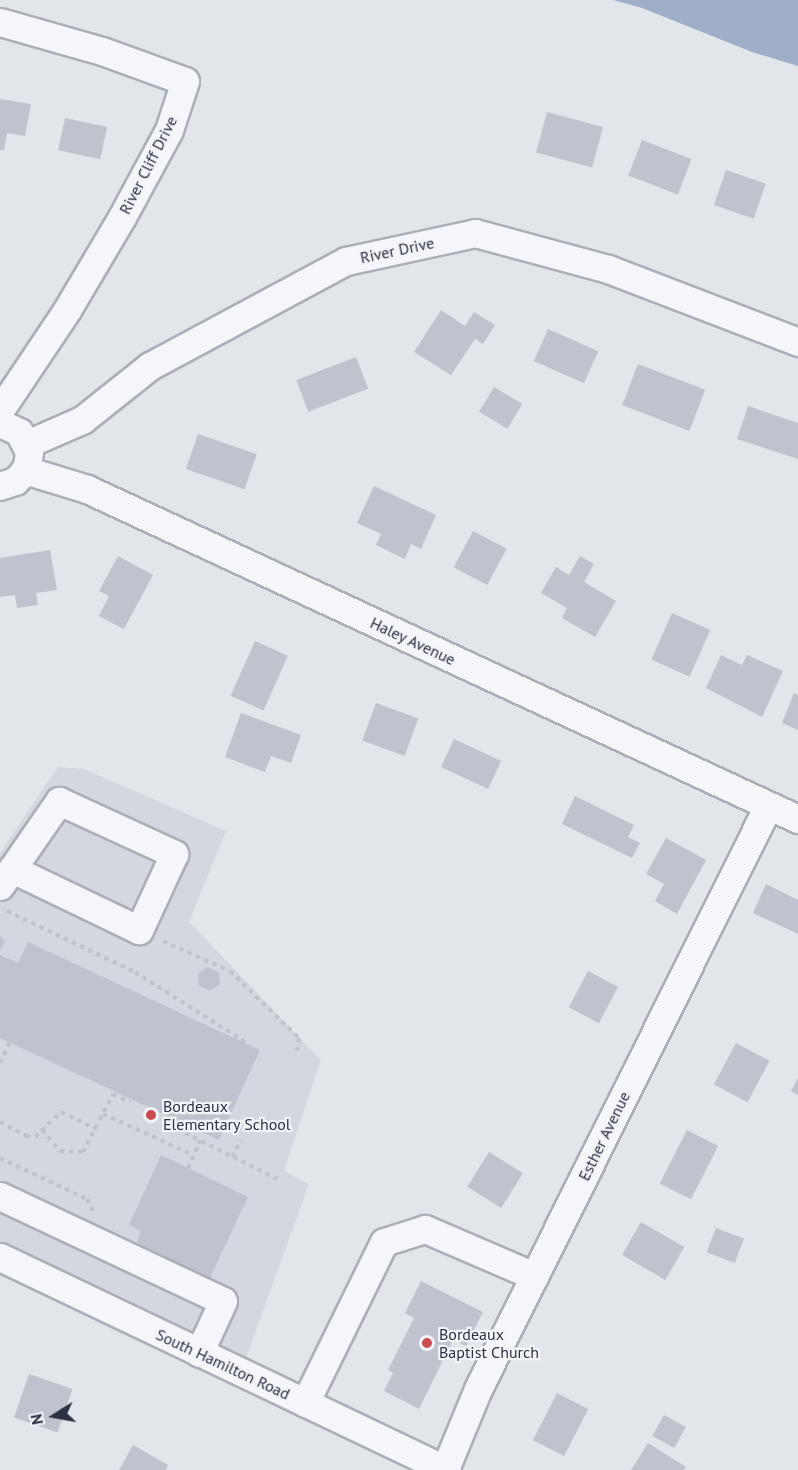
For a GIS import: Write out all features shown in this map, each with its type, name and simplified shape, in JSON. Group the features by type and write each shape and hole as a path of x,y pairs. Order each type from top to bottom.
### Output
{"street":[{"name":"River Cliff Drive","path":"0,22 102,51 185,81 169,130 122,217 67,310 0,410"},
{"name":"River Drive","path":"0,486 15,481 26,457 82,420 150,366 346,261 475,233 608,269 798,342"},
{"path":"0,423 16,429 26,457"},
{"name":"Haley Avenue","path":"26,457 87,489 798,819"},
{"path":"59,801 174,854 139,930 6,888 59,801"},
{"name":"Esther Avenue","path":"446,1470 478,1389 768,806"},
{"path":"0,1196 223,1301 199,1353"},
{"path":"305,1403 384,1242 425,1229 534,1276"},
{"name":"South Hamilton Road","path":"0,1257 446,1470"}],"path":[{"path":"6,888 250,1045"},
{"path":"139,930 230,971 299,1038 297,1051"},
{"path":"0,1063 10,1042"},
{"path":"42,1130 60,1151 80,1153 86,1149 112,1094 130,1102"},
{"path":"0,1122 29,1137 34,1137 58,1112 96,1129"},
{"path":"103,1114 193,1155"},
{"path":"172,1119 169,1125 276,1179"},
{"path":"232,1157 242,1140"},
{"path":"188,1168 200,1141"},
{"path":"0,1158 90,1202 95,1216 86,1236"}],"shaded area":[{"name":"Bordeaux Elementary School","path":"58,767 84,769 226,831 189,922 321,1060 284,1171 309,1184 246,1358 0,1244 0,853"}],"water":[{"path":"613,0 798,0 798,66 752,52 642,8"}],"building":[{"path":"0,99 31,104 25,136 7,133 4,150 0,150"},
{"path":"547,112 603,127 592,168 536,153"},
{"path":"65,118 107,127 100,159 58,150"},
{"path":"642,140 691,159 678,194 628,175"},
{"path":"726,170 766,184 754,219 714,205"},
{"path":"441,310 465,326 474,312 495,325 483,344 475,339 451,375 414,352"},
{"path":"548,329 598,351 584,383 534,361"},
{"path":"356,357 368,389 308,412 296,380"},
{"path":"638,364 705,390 689,431 622,405"},
{"path":"494,387 522,404 507,429 479,412"},
{"path":"748,406 798,423 798,459 737,439"},
{"path":"198,434 257,454 245,489 186,469"},
{"path":"374,486 436,515 421,549 411,544 405,559 376,545 381,534 357,523"},
{"path":"473,531 507,549 487,585 454,567"},
{"path":"50,550 57,590 36,593 38,605 17,608 15,595 0,597 0,558"},
{"path":"118,556 153,575 124,629 99,616 109,596 99,591"},
{"path":"580,556 594,564 584,582 616,601 595,637 562,618 567,608 541,593 556,567 569,575"},
{"path":"672,613 710,630 690,677 651,660"},
{"path":"255,641 288,656 263,710 231,696"},
{"path":"721,655 742,665 747,655 783,671 762,717 706,688"},
{"path":"794,693 798,695 798,730 782,723"},
{"path":"376,703 418,718 405,756 362,741"},
{"path":"241,713 301,735 291,763 271,756 265,772 225,757"},
{"path":"454,739 501,761 488,789 441,767"},
{"path":"575,796 634,825 628,837 640,843 632,858 562,824"},
{"path":"666,838 706,860 677,914 655,901 664,884 646,874"},
{"path":"766,884 798,900 798,934 753,913"},
{"path":"0,935 5,942 0,950"},
{"path":"28,942 260,1050 219,1140 0,1038 0,955 18,963"},
{"path":"207,967 219,972 220,984 210,991 199,986 198,974"},
{"path":"588,971 618,987 599,1023 569,1007"},
{"path":"736,1043 770,1061 747,1102 714,1084"},
{"path":"798,1078 798,1095 791,1091"},
{"path":"687,1130 718,1146 691,1199 660,1183"},
{"path":"489,1152 523,1173 501,1208 467,1187"},
{"path":"161,1155 248,1197 209,1280 136,1246 141,1231 129,1225"},
{"path":"641,1222 684,1247 665,1280 622,1255"},
{"path":"716,1228 744,1239 735,1263 707,1252"},
{"name":"Bordeaux Baptist Church","path":"421,1281 483,1312 466,1346 453,1340 419,1409 384,1391 393,1373 388,1370 414,1318 405,1313"},
{"path":"29,1374 72,1389 58,1432 14,1417"},
{"path":"557,1393 588,1409 564,1456 533,1440"},
{"path":"664,1415 686,1427 674,1448 652,1436"},
{"path":"648,1443 686,1467 684,1470 631,1470"},
{"path":"133,1445 168,1465 166,1470 119,1470"}],"place":[{"name":"Bordeaux Elementary School","path":"151,1115"},
{"name":"Bordeaux Baptist Church","path":"427,1343"}]}
